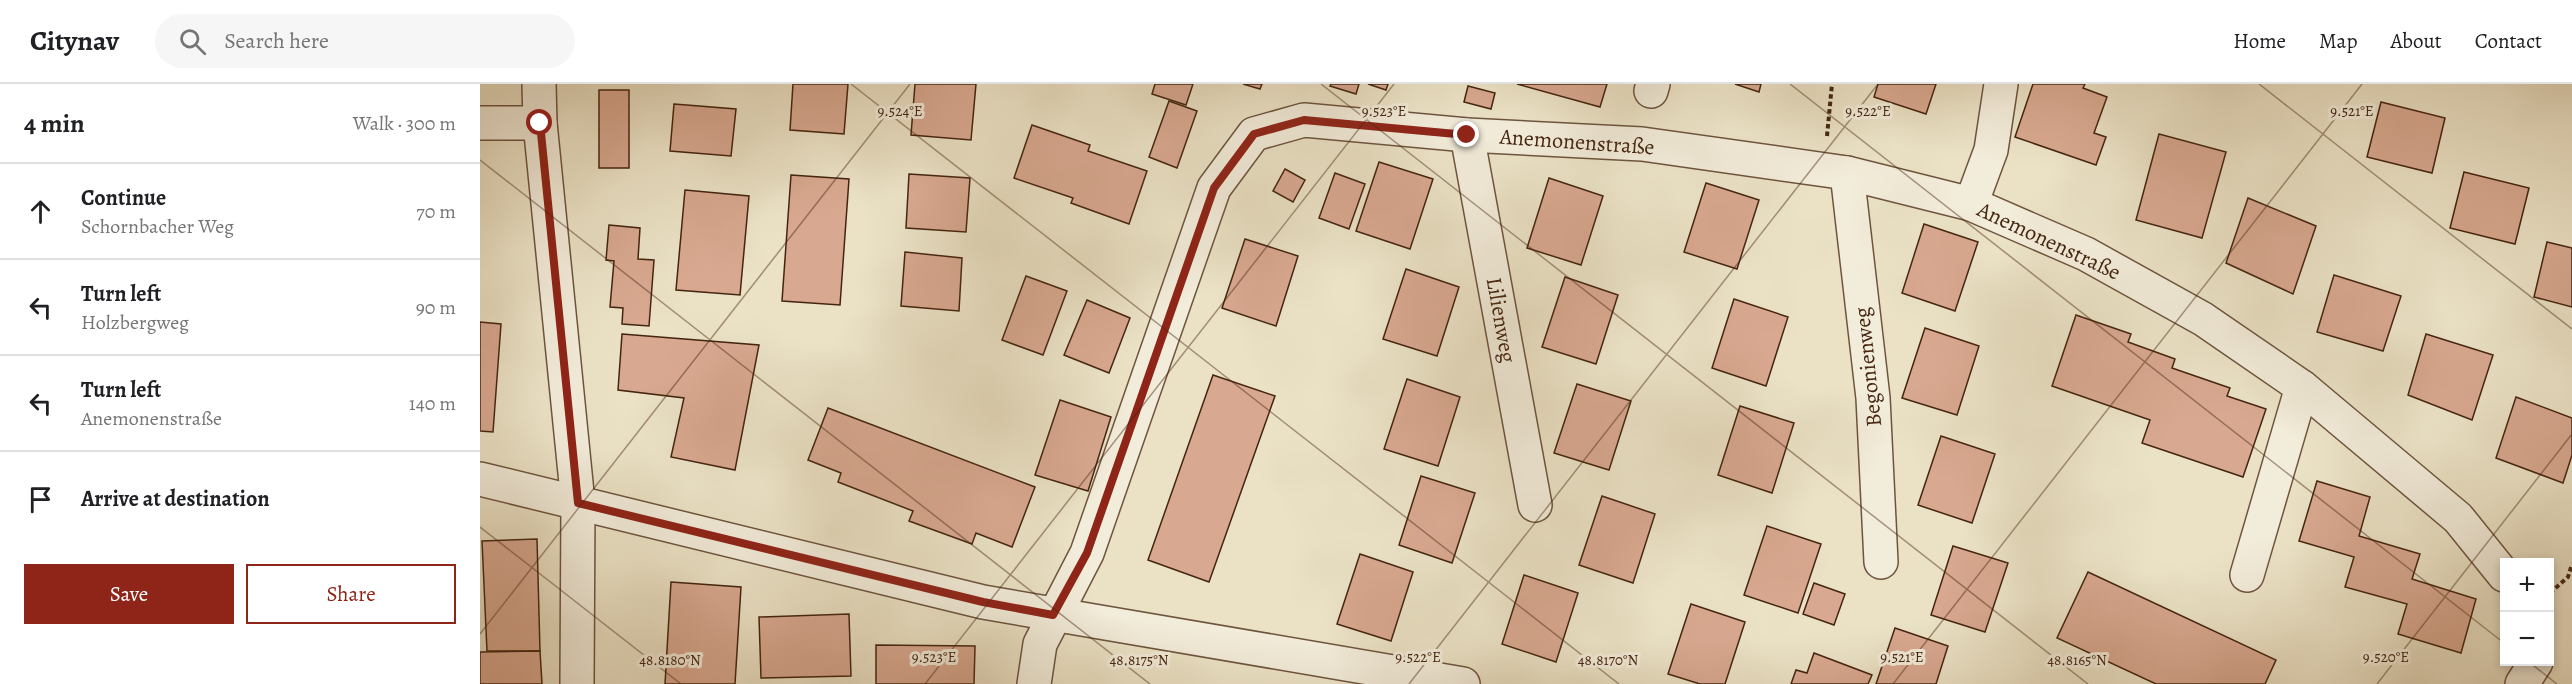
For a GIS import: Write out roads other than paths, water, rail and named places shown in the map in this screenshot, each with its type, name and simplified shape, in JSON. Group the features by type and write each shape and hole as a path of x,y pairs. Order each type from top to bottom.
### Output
{"street":[{"path":"539,84 540,123 578,503 577,684"},
{"path":"1971,204 1991,150 2001,84"},
{"name":"Anemonenstraße","path":"1034,684 1040,644 1087,553 1214,188 1254,134 1304,120 1467,135 1642,144 1835,171 1971,204 2086,254 2203,319 2302,387 2458,518 2500,569"},
{"path":"480,123 540,123"},
{"name":"Lilienweg","path":"1467,135 1535,505"},
{"name":"Begonienweg","path":"1835,171 1873,398 1881,561"},
{"path":"2247,575 2302,387"},
{"path":"480,479 983,602 1463,684"},
{"path":"2523,684 2534,666"}]}
